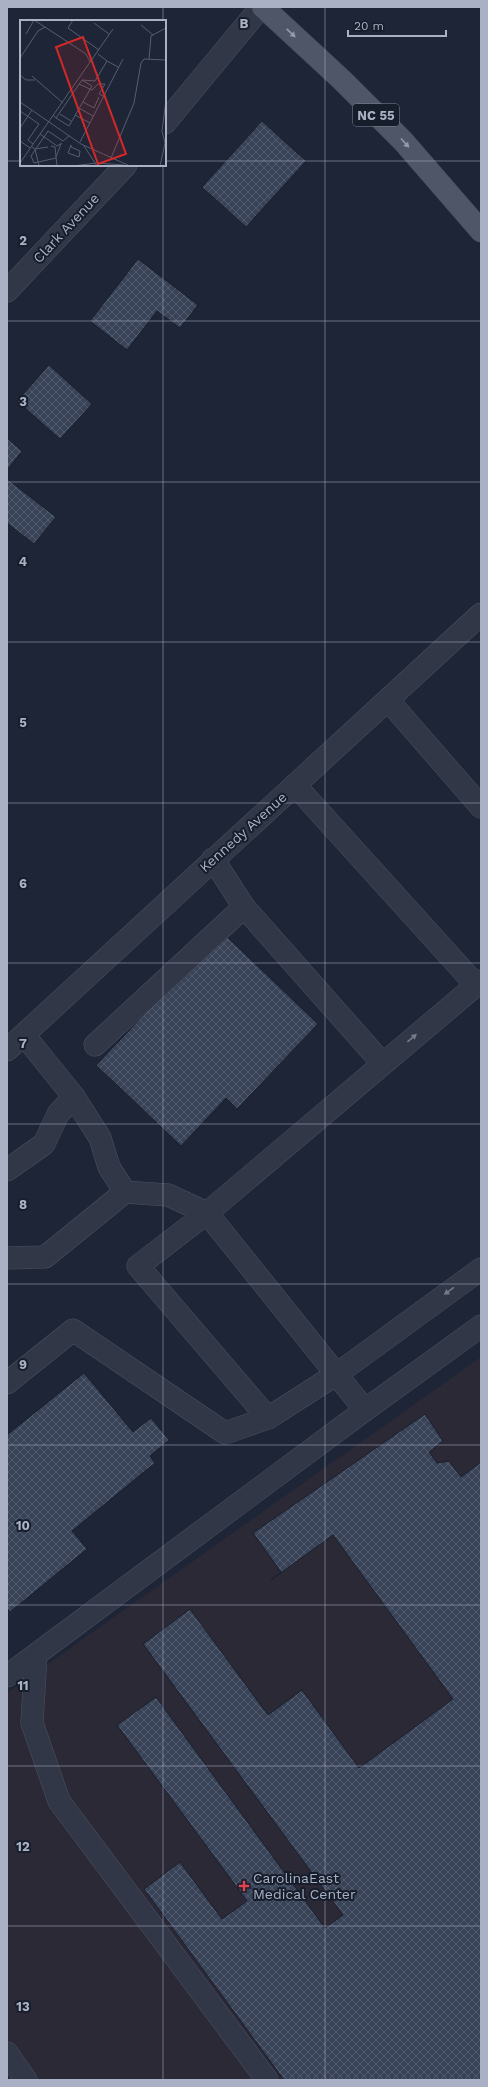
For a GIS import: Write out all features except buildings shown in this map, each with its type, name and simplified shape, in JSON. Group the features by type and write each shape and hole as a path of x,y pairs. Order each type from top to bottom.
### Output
{"main road":[{"name":"NC 55","path":"262,7 342,80 403,141 481,231"}],"street":[{"path":"166,122 262,7"},
{"name":"Clark Avenue","path":"7,291 125,166"},
{"name":"Kennedy Avenue","path":"7,1050 481,614"},
{"path":"388,700 481,807"},
{"path":"268,1418 138,1266 207,1213 382,1063 479,983 295,785"},
{"path":"213,859 244,907 382,1063"},
{"path":"95,1045 244,907"},
{"path":"24,1035 74,1098 100,1138 109,1168 124,1192"},
{"path":"7,1170 44,1144 58,1114 74,1098"},
{"path":"7,1258 45,1257 124,1192 168,1195 207,1213 365,1410"},
{"path":"7,1383 73,1330 225,1433 268,1418 337,1374 481,1269"},
{"path":"7,1676 365,1410 481,1326"},
{"path":"36,1655 32,1723 59,1801 267,2080"},
{"path":"7,2053 26,2080"}],"shaded area":[{"name":"CarolinaEast Medical Center","path":"481,1357 481,2080 7,2080 7,1693"}],"place":[{"name":"CarolinaEast Medical Center","path":"244,1886"}]}
